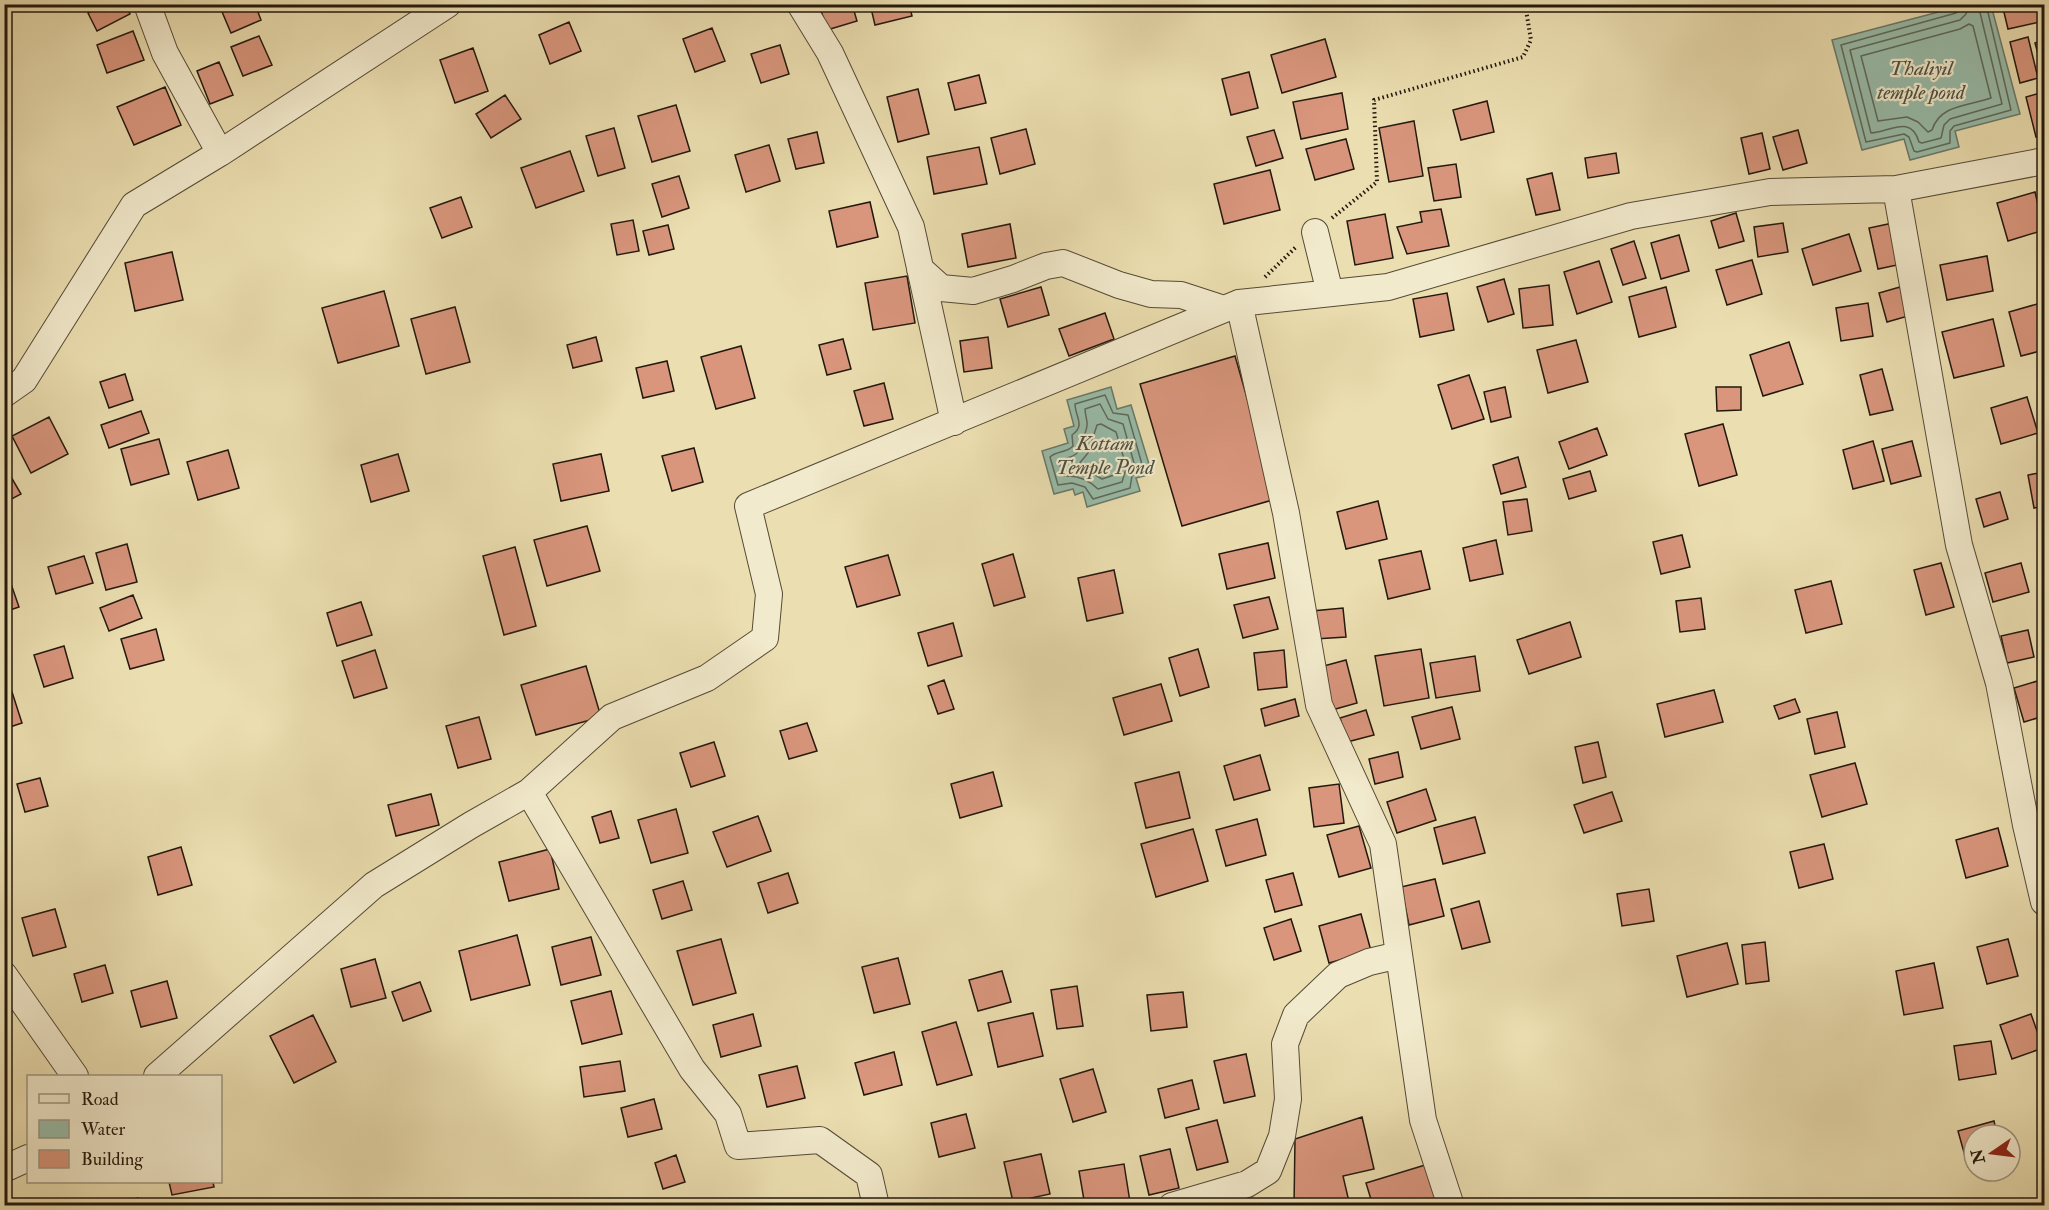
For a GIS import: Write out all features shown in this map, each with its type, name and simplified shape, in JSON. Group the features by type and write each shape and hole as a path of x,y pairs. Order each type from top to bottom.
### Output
{"street":[{"path":"147,4 165,53 220,153"},
{"path":"4,394 24,380 134,205 220,153 448,4"},
{"path":"800,4 830,53 911,227 954,422"},
{"path":"159,1075 374,885 529,792 612,717 707,678 765,638 769,594 748,506 1231,306 1388,287 1631,216 1770,192 1896,189 2044,161"},
{"path":"1896,189 1959,545 1999,683 2026,825 2044,902"},
{"path":"1315,232 1330,293"},
{"path":"920,269 941,288 973,291 1046,266 1063,263 1151,294 1181,295 1231,306"},
{"path":"1231,306 1286,513 1319,705 1383,844 1423,1120 1451,1206"},
{"path":"529,792 692,1069 728,1114 738,1146 820,1140 869,1175 876,1206"},
{"path":"1172,1206 1247,1184 1268,1171 1282,1136 1288,1099 1286,1044 1296,1015 1338,975 1369,962 1399,955"},
{"path":"4,975 74,1075"},
{"path":"4,1170 27,1158"}],"path":[{"path":"1231,306 1284,257 1377,182 1374,100 1523,57 1531,40 1525,4"}],"water":[{"name":"Thaliyil temple pond","path":"1965,5 1991,5 2020,114 1955,131 1959,147 1910,160 1904,139 1862,150 1832,40"},
{"name":"Kottam Temple Pond","path":"1111,387 1117,409 1131,405 1152,474 1136,478 1140,491 1087,507 1083,492 1075,495 1073,489 1054,494 1042,451 1068,443 1064,429 1074,426 1067,400"}],"building":[{"path":"104,4 125,4 130,14 97,31 88,13"},
{"path":"225,4 255,4 261,20 231,33 220,7"},
{"path":"819,4 852,4 857,21 827,30"},
{"path":"870,4 909,4 912,16 875,25"},
{"path":"2002,4 2044,4 2044,21 2008,29"},
{"path":"569,22 581,51 550,64 539,35"},
{"path":"712,28 725,61 695,72 683,39"},
{"path":"133,31 144,60 107,73 97,45"},
{"path":"259,36 272,65 243,76 231,47"},
{"path":"2028,37 2038,78 2020,83 2010,42"},
{"path":"1325,39 1336,77 1282,93 1271,55"},
{"path":"2044,40 2044,76 2035,43"},
{"path":"780,45 789,74 761,83 751,54"},
{"path":"473,48 488,91 455,103 440,60"},
{"path":"219,62 233,95 210,104 197,71"},
{"path":"1249,72 1258,108 1231,115 1222,79"},
{"path":"979,75 986,103 955,110 948,83"},
{"path":"165,87 181,125 134,145 117,107"},
{"path":"918,89 929,134 898,142 887,97"},
{"path":"2044,92 2044,135 2036,137 2026,97"},
{"path":"1342,93 1348,129 1301,139 1293,102"},
{"path":"505,95 521,119 491,138 476,114"},
{"path":"1487,101 1494,132 1461,140 1453,110"},
{"path":"676,105 690,151 652,162 638,116"},
{"path":"1414,121 1423,176 1389,182 1379,128"},
{"path":"614,128 625,168 598,176 586,136"},
{"path":"1026,129 1035,164 1000,174 991,138"},
{"path":"1274,130 1283,158 1256,166 1247,137"},
{"path":"1798,130 1807,163 1783,170 1773,137"},
{"path":"817,132 824,163 796,169 788,139"},
{"path":"1762,133 1770,169 1749,174 1741,138"},
{"path":"1346,139 1354,169 1315,180 1306,149"},
{"path":"769,145 780,181 746,192 735,155"},
{"path":"979,147 987,184 934,194 927,157"},
{"path":"570,151 584,191 536,208 521,168"},
{"path":"1616,153 1619,173 1588,178 1585,158"},
{"path":"1456,164 1461,197 1434,201 1428,168"},
{"path":"1270,170 1280,210 1224,224 1214,184"},
{"path":"1552,173 1560,210 1536,215 1527,179"},
{"path":"679,176 689,208 662,217 652,184"},
{"path":"2035,192 2044,230 2008,241 1997,203"},
{"path":"461,197 472,227 442,238 430,208"},
{"path":"870,202 878,237 837,247 829,211"},
{"path":"1441,209 1449,246 1407,254 1397,227 1422,222 1420,212"},
{"path":"1736,213 1744,241 1719,248 1711,221"},
{"path":"1385,214 1393,258 1355,265 1347,221"},
{"path":"633,220 639,251 617,255 611,224"},
{"path":"1783,223 1788,252 1758,257 1754,227"},
{"path":"1893,223 1902,264 1878,269 1869,228"},
{"path":"1010,224 1016,258 968,267 962,234"},
{"path":"668,225 674,249 649,255 643,231"},
{"path":"1849,234 1861,271 1813,285 1802,249"},
{"path":"1679,235 1689,271 1661,279 1651,243"},
{"path":"1634,241 1646,278 1623,285 1611,249"},
{"path":"172,252 183,300 135,311 125,263"},
{"path":"1987,256 1993,291 1947,300 1940,265"},
{"path":"1752,260 1762,294 1727,305 1716,270"},
{"path":"1599,261 1612,302 1577,314 1564,272"},
{"path":"907,276 915,323 873,330 865,283"},
{"path":"1504,279 1514,314 1488,322 1477,287"},
{"path":"1549,285 1553,325 1523,328 1519,289"},
{"path":"1041,287 1049,315 1008,327 1000,299"},
{"path":"1666,287 1676,327 1639,337 1629,297"},
{"path":"1900,287 1908,316 1887,322 1879,293"},
{"path":"384,291 399,346 338,363 322,308"},
{"path":"1447,293 1454,330 1420,337 1413,299"},
{"path":"2044,302 2044,350 2021,356 2009,312"},
{"path":"1868,303 1873,336 1841,341 1836,308"},
{"path":"455,307 470,362 426,374 411,319"},
{"path":"1105,313 1114,339 1069,356 1059,329"},
{"path":"1993,319 2004,366 1954,378 1942,332"},
{"path":"596,337 602,361 573,368 567,345"},
{"path":"988,337 992,368 964,372 960,341"},
{"path":"843,339 851,369 827,375 819,345"},
{"path":"1576,340 1588,382 1548,393 1537,350"},
{"path":"1789,342 1803,384 1763,396 1750,355"},
{"path":"741,346 755,398 716,409 701,357"},
{"path":"1235,356 1276,499 1182,526 1140,384"},
{"path":"667,361 674,391 643,398 636,368"},
{"path":"1882,369 1893,410 1870,415 1860,375"},
{"path":"125,374 133,400 109,408 100,382"},
{"path":"1469,375 1484,419 1452,429 1438,385"},
{"path":"884,383 893,419 864,426 854,391"},
{"path":"1505,387 1511,417 1491,422 1484,392"},
{"path":"1716,387 1741,387 1741,410 1717,411"},
{"path":"2027,397 2038,433 2001,444 1991,408"},
{"path":"141,411 149,433 109,448 101,425"},
{"path":"49,417 68,454 31,473 12,436"},
{"path":"1723,424 1737,475 1699,486 1685,434"},
{"path":"1597,428 1607,455 1569,469 1559,442"},
{"path":"159,439 169,474 131,485 121,449"},
{"path":"1873,441 1884,481 1853,489 1843,450"},
{"path":"1912,441 1921,476 1891,484 1882,449"},
{"path":"694,448 703,482 672,491 662,456"},
{"path":"228,450 239,488 198,500 187,462"},
{"path":"398,454 409,491 371,502 361,465"},
{"path":"601,454 609,491 561,501 553,464"},
{"path":"1518,457 1526,487 1501,494 1493,465"},
{"path":"7,470 21,494 4,503 4,471"},
{"path":"1590,471 1596,491 1569,499 1563,479"},
{"path":"2044,472 2044,506 2034,508 2028,475"},
{"path":"2000,492 2008,519 1984,527 1976,499"},
{"path":"1527,499 1532,531 1508,535 1503,502"},
{"path":"1378,501 1387,539 1346,549 1337,512"},
{"path":"587,526 600,571 547,586 534,540"},
{"path":"1682,535 1690,567 1661,574 1653,542"},
{"path":"1496,540 1503,574 1470,581 1463,548"},
{"path":"1268,543 1275,578 1227,589 1219,554"},
{"path":"127,544 137,582 106,590 96,553"},
{"path":"515,547 536,626 504,635 483,556"},
{"path":"1421,551 1430,589 1388,599 1379,560"},
{"path":"1013,554 1025,597 994,606 982,564"},
{"path":"888,555 900,595 857,607 845,567"},
{"path":"84,556 93,583 56,594 48,567"},
{"path":"1941,563 1954,607 1926,615 1914,570"},
{"path":"2021,563 2029,592 1993,602 1985,573"},
{"path":"1114,570 1123,613 1087,621 1078,578"},
{"path":"10,581 19,607 4,612 4,583"},
{"path":"1831,581 1842,624 1806,633 1795,590"},
{"path":"133,595 142,618 109,631 100,608"},
{"path":"1269,597 1278,629 1243,638 1234,605"},
{"path":"1701,598 1705,629 1680,632 1676,601"},
{"path":"361,602 372,635 337,646 327,613"},
{"path":"1343,608 1346,637 1315,639 1312,611"},
{"path":"1570,622 1581,657 1529,674 1517,640"},
{"path":"953,623 962,656 928,666 918,633"},
{"path":"156,629 164,660 130,669 121,639"},
{"path":"2028,630 2034,657 2007,663 2001,636"},
{"path":"64,646 73,678 44,687 34,655"},
{"path":"1198,649 1209,687 1180,696 1169,658"},
{"path":"1421,649 1429,698 1384,706 1375,656"},
{"path":"375,650 387,688 354,698 342,661"},
{"path":"1284,650 1287,687 1258,690 1254,653"},
{"path":"1475,656 1480,691 1436,698 1430,663"},
{"path":"1346,660 1357,703 1332,710 1320,667"},
{"path":"586,666 601,717 536,735 521,685"},
{"path":"2044,679 2044,716 2024,722 2014,688"},
{"path":"944,680 954,709 938,714 928,686"},
{"path":"1161,684 1172,721 1124,735 1113,698"},
{"path":"1714,690 1723,722 1665,737 1657,704"},
{"path":"12,692 22,723 4,729 4,694"},
{"path":"1295,699 1299,716 1265,726 1261,709"},
{"path":"1795,699 1800,712 1779,719 1774,706"},
{"path":"1452,707 1460,739 1421,749 1412,717"},
{"path":"1366,710 1374,735 1347,742 1340,718"},
{"path":"1837,712 1845,747 1815,754 1807,719"},
{"path":"479,717 491,759 458,768 446,726"},
{"path":"807,723 817,751 789,759 780,731"},
{"path":"714,742 725,776 691,787 680,753"},
{"path":"1598,742 1606,777 1583,783 1575,747"},
{"path":"1398,752 1403,777 1375,784 1369,759"},
{"path":"1260,755 1270,790 1234,800 1224,766"},
{"path":"1855,763 1867,804 1822,817 1810,775"},
{"path":"993,772 1002,806 960,818 951,784"},
{"path":"1179,772 1190,818 1146,828 1135,783"},
{"path":"40,778 48,806 25,812 17,784"},
{"path":"1339,784 1344,823 1314,827 1309,788"},
{"path":"1426,789 1436,820 1397,833 1387,802"},
{"path":"1612,792 1622,821 1584,833 1574,805"},
{"path":"431,794 439,825 396,836 388,805"},
{"path":"676,809 688,853 651,863 638,820"},
{"path":"611,811 619,838 600,843 592,817"},
{"path":"758,816 771,851 727,867 713,832"},
{"path":"1475,817 1485,853 1443,864 1434,828"},
{"path":"1257,819 1266,855 1226,866 1216,830"},
{"path":"1359,826 1371,868 1339,877 1327,835"},
{"path":"1998,828 2008,866 1966,878 1956,840"},
{"path":"1193,829 1208,881 1156,897 1141,844"},
{"path":"1824,844 1833,879 1799,888 1790,852"},
{"path":"181,847 192,885 158,895 148,857"},
{"path":"550,849 559,889 509,901 499,862"},
{"path":"788,873 798,903 768,913 758,883"},
{"path":"1293,873 1302,905 1275,912 1266,880"},
{"path":"1435,879 1444,916 1409,925 1401,887"},
{"path":"683,881 692,910 662,919 653,890"},
{"path":"1649,889 1654,921 1622,926 1617,894"},
{"path":"1479,901 1490,942 1462,949 1451,909"},
{"path":"55,909 66,947 33,956 22,918"},
{"path":"1361,914 1371,951 1329,963 1319,926"},
{"path":"1291,919 1301,951 1274,960 1264,928"},
{"path":"517,935 530,985 471,1000 459,951"},
{"path":"591,937 601,975 561,985 552,947"},
{"path":"721,939 736,993 693,1005 677,951"},
{"path":"2008,939 2018,976 1987,984 1977,947"},
{"path":"1765,942 1769,981 1746,984 1742,945"},
{"path":"1727,943 1738,984 1687,997 1677,956"},
{"path":"898,958 910,1004 874,1013 862,967"},
{"path":"375,959 386,998 351,1007 341,969"},
{"path":"1934,963 1943,1008 1904,1015 1896,971"},
{"path":"105,965 113,993 82,1002 74,974"},
{"path":"1002,971 1011,1002 978,1011 969,980"},
{"path":"167,981 177,1018 141,1027 131,991"},
{"path":"420,982 431,1011 403,1021 392,992"},
{"path":"1077,986 1083,1026 1057,1029 1051,990"},
{"path":"611,991 622,1034 582,1044 571,1001"},
{"path":"1183,992 1187,1027 1151,1031 1147,995"},
{"path":"1033,1013 1043,1056 998,1067 988,1023"},
{"path":"753,1014 761,1046 721,1057 713,1025"},
{"path":"2031,1014 2043,1048 2012,1059 2000,1025"},
{"path":"313,1015 336,1062 294,1083 270,1036"},
{"path":"956,1022 972,1075 937,1085 922,1032"},
{"path":"1991,1041 1996,1074 1959,1080 1954,1046"},
{"path":"894,1052 902,1085 864,1095 855,1063"},
{"path":"1246,1054 1255,1096 1224,1103 1214,1061"},
{"path":"620,1061 625,1091 584,1097 580,1067"},
{"path":"797,1066 805,1098 767,1107 759,1075"},
{"path":"1093,1069 1106,1112 1073,1122 1060,1079"},
{"path":"1192,1080 1199,1109 1165,1118 1158,1089"},
{"path":"654,1099 662,1129 628,1137 621,1108"},
{"path":"966,1114 975,1148 939,1157 931,1123"},
{"path":"1362,1117 1374,1169 1343,1176 1350,1206 1294,1206 1295,1139"},
{"path":"1217,1120 1228,1162 1197,1170 1186,1128"},
{"path":"1962,1130 1962,1145 1958,1131"},
{"path":"1170,1149 1179,1188 1149,1195 1140,1156"},
{"path":"1041,1154 1050,1194 1013,1202 1004,1162"},
{"path":"676,1155 685,1182 663,1189 655,1163"},
{"path":"1435,1162 1448,1206 1373,1206 1366,1183"},
{"path":"1124,1164 1130,1202 1109,1206 1085,1206 1079,1171"},
{"path":"169,1183 213,1183 214,1187 172,1195"},
{"path":"138,1198 140,1206 111,1206"}]}
